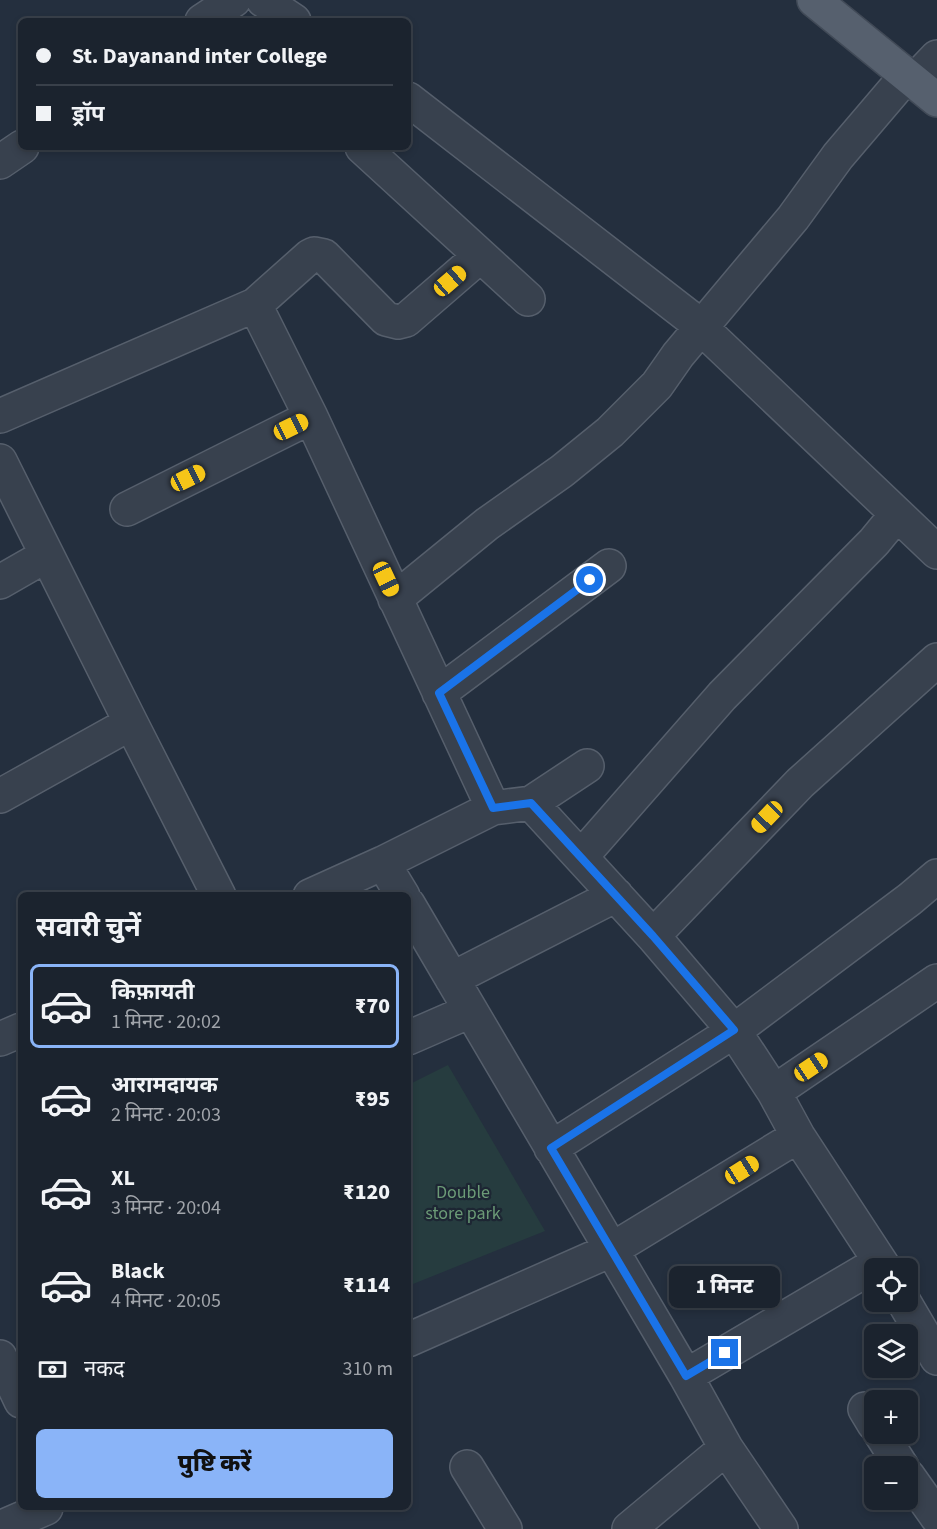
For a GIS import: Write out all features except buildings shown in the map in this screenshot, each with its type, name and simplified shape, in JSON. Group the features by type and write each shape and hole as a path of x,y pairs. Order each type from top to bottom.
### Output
{"main road":[{"path":"814,0 919,86"}],"street":[{"path":"207,18 234,0"},
{"path":"263,0 290,18"},
{"path":"395,600 487,524 562,471 610,432 657,385 700,327 793,218 838,156 919,86 937,57"},
{"path":"411,101 700,327 937,552"},
{"path":"0,162 18,150"},
{"path":"365,150 528,300"},
{"path":"0,416 255,305 310,256 324,256 386,320 392,321 406,320 480,256"},
{"path":"255,305 311,417 493,808"},
{"path":"127,508 311,417"},
{"path":"0,461 217,892"},
{"path":"581,857 722,696 874,542 897,514"},
{"path":"0,582 47,555"},
{"path":"439,693 609,566"},
{"path":"653,936 800,783 937,660"},
{"path":"0,796 131,723"},
{"path":"319,892 493,808 531,803 587,766"},
{"path":"531,803 653,936 734,1030 774,1092 798,1136 878,1258"},
{"path":"383,863 401,892"},
{"path":"551,1148 734,1030 910,899 937,876"},
{"path":"452,978 616,895"},
{"path":"411,909 726,1448 781,1529"},
{"path":"774,1092 937,981"},
{"path":"411,1037 470,1011"},
{"path":"0,1039 18,1030"},
{"path":"411,1339 611,1250 798,1136"},
{"path":"686,1376 864,1276"},
{"path":"910,1312 937,1358"},
{"path":"0,1357 18,1395"},
{"path":"629,1529 726,1448"},
{"path":"467,1467 505,1529"},
{"path":"918,1490 937,1517"},
{"path":"0,1528 41,1510"}],"green space":[{"name":"Double store park","path":"448,1065 545,1231 411,1285 411,1084"}],"route":[{"path":"590,580 439,693 493,808 531,803 653,936 734,1030 551,1148 686,1376 725,1353"}]}
